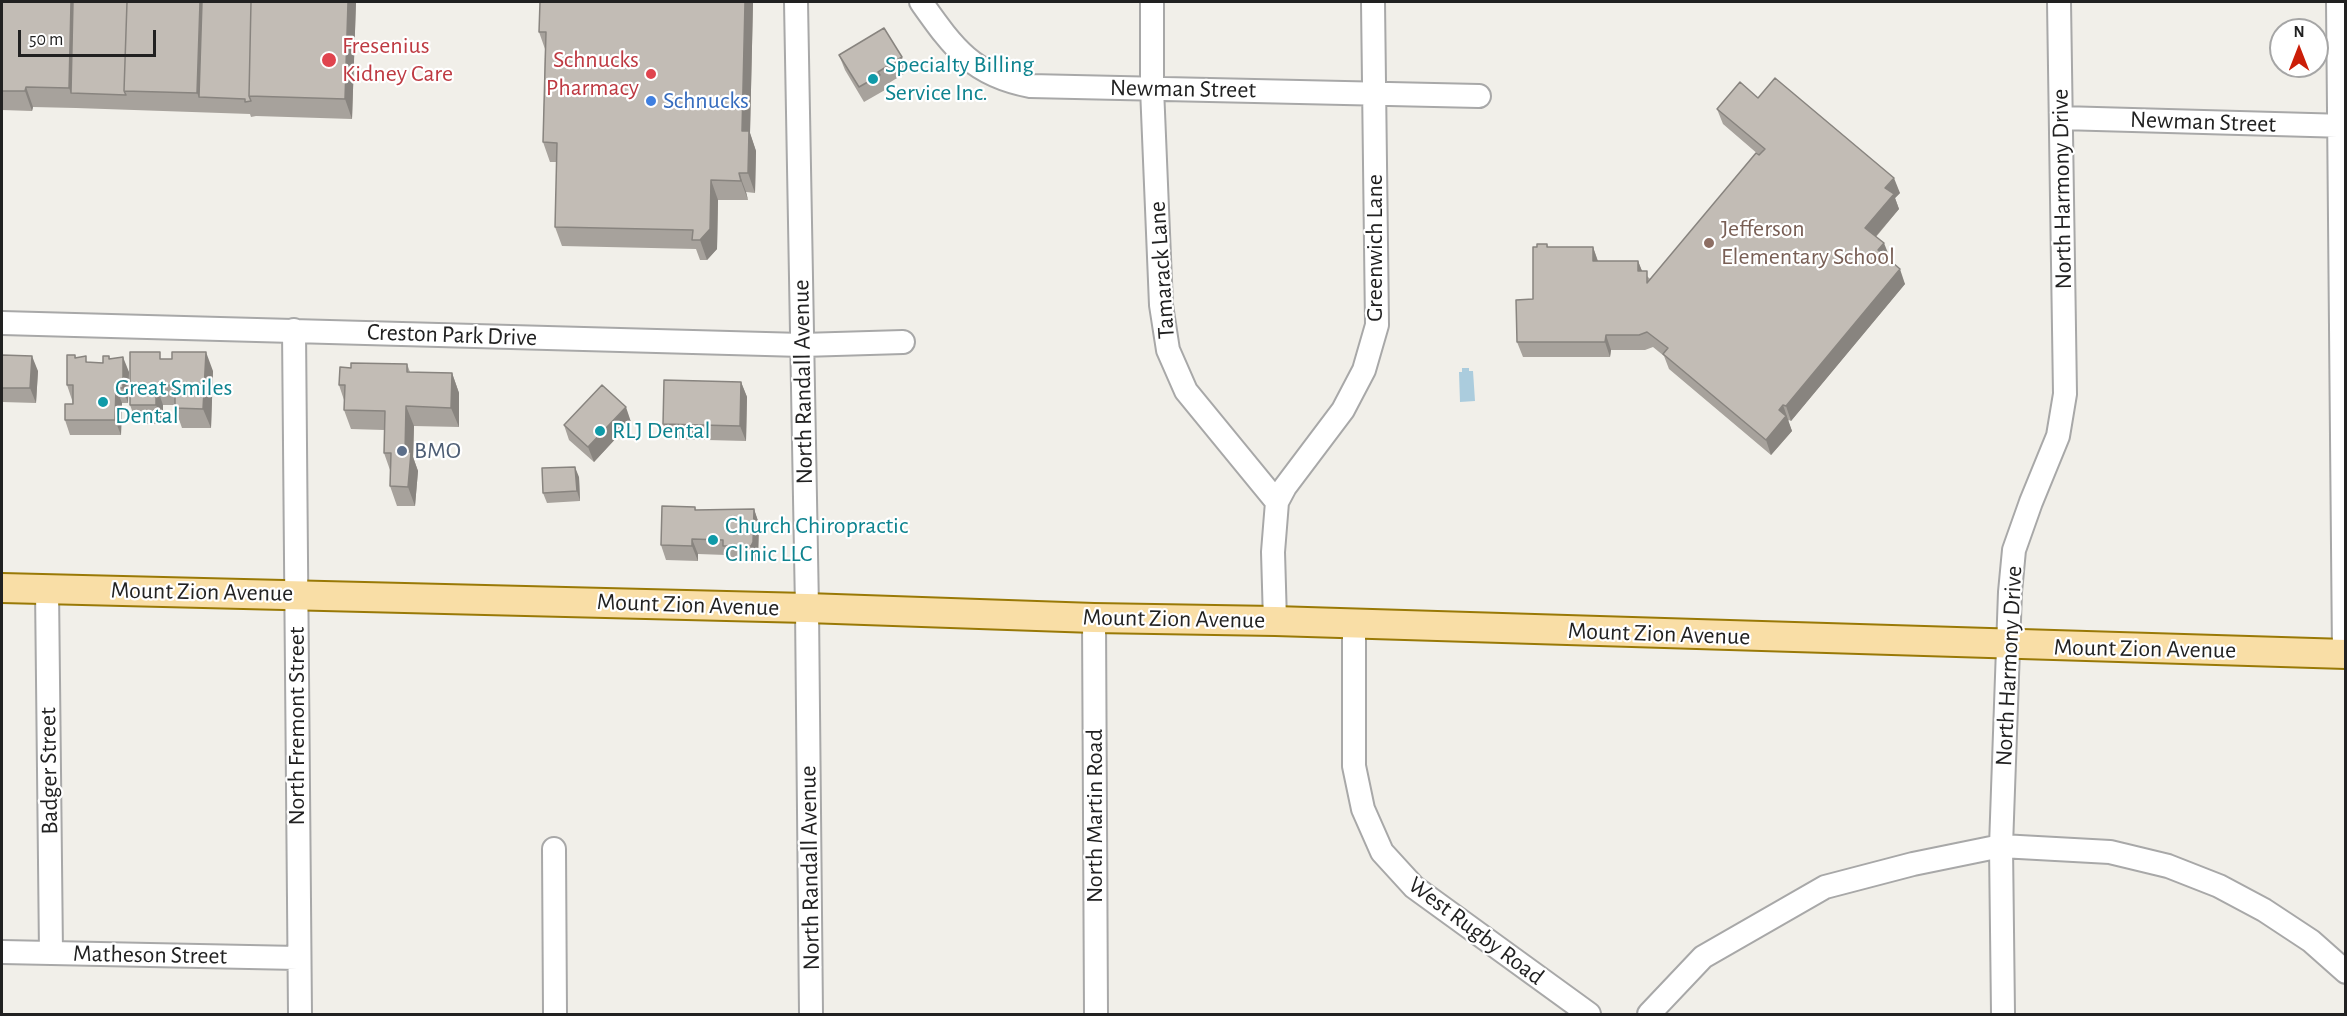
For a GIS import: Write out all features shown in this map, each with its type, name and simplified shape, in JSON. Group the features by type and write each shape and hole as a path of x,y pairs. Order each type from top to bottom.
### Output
{"main road":[{"name":"Mount Zion Avenue","path":"2,588 1275,621 2345,654"}],"street":[{"name":"North Randall Avenue","path":"796,2 807,608 811,1014"},
{"name":"Newman Street","path":"921,2 963,56 986,72 1008,82 1030,86 1479,96"},
{"name":"Tamarack Lane","path":"1152,2 1152,88 1161,305 1168,350 1186,391 1277,502"},
{"name":"Greenwich Lane","path":"1277,502 1285,487 1343,411 1364,370 1377,325 1373,2"},
{"name":"North Harmony Drive","path":"2003,1014 2001,846 2007,645 2014,550 2058,436 2065,394 2059,2"},
{"path":"2338,2 2343,126 2345,654"},
{"name":"Newman Street","path":"2061,118 2343,126"},
{"name":"Creston Park Drive","path":"2,323 802,345 903,342"},
{"name":"North Fremont Street","path":"294,330 300,1014"},
{"path":"1275,621 1273,552 1277,502"},
{"name":"Badger Street","path":"47,589 51,953"},
{"name":"North Martin Road","path":"1094,618 1096,1014"},
{"name":"West Rugby Road","path":"1354,625 1354,766 1363,809 1382,852 1414,887 1589,1014"},
{"path":"1649,1014 1703,957 1825,887 1913,864 2001,846 2110,852 2168,866 2219,886 2264,910 2311,941 2346,972"},
{"path":"554,849 555,1014"},
{"name":"Matheson Street","path":"2,952 298,958"}],"water":[{"path":"1462,368 1469,368 1469,371 1473,371 1475,401 1460,402 1459,372 1462,372"}],"building":[{"path":"2,2 71,2 69,88 26,87 25,91 2,91"},
{"path":"73,2 127,2 124,91 126,95 71,93"},
{"path":"127,2 200,2 197,93 124,91"},
{"path":"202,2 251,2 249,96 251,101 199,97"},
{"path":"251,2 348,2 345,99 249,96"},
{"name":"Schnucks","path":"540,2 745,2 742,131 749,131 748,173 739,173 741,181 711,180 710,229 700,240 692,240 693,230 555,227 557,143 543,142 546,32 539,32"},
{"path":"884,28 902,57 878,72 880,75 859,87 839,55"},
{"path":"1775,78 1894,178 1885,188 1894,194 1865,228 1884,243 1878,250 1900,269 1786,406 1783,405 1779,410 1786,416 1766,440 1663,354 1668,348 1647,332 1639,335 1606,335 1605,342 1517,342 1516,300 1533,299 1533,247 1537,247 1537,244 1547,244 1547,247 1593,247 1593,261 1638,261 1638,271 1647,271 1647,283 1756,153 1759,155 1765,149 1717,109 1740,82 1758,98"},
{"path":"130,352 160,352 160,359 172,359 172,352 206,352 203,409 175,408 175,385 156,385 156,405 130,405"},
{"path":"2,355 32,356 30,388 2,388"},
{"name":"Great Smiles Dental","path":"67,355 75,355 75,358 86,356 86,362 103,363 103,356 109,356 109,359 123,357 123,388 116,388 115,420 65,420 65,404 73,404 73,385 67,385"},
{"path":"351,363 407,364 407,372 452,373 451,408 406,406 405,452 411,452 408,487 390,486 391,453 384,453 385,411 344,410 345,385 339,385 340,367 351,368"},
{"path":"664,380 741,382 740,426 663,424"},
{"path":"602,385 626,407 588,447 564,425"},
{"path":"575,467 577,491 543,493 542,468"},
{"path":"662,506 695,507 695,510 754,509 753,542 751,546 723,546 723,540 692,539 692,546 661,545"}],"place":[{"name":"Fresenius Kidney Care","path":"329,60"},
{"name":"Schnucks Pharmacy","path":"651,74"},
{"name":"Specialty Billing Service Inc.","path":"873,79"},
{"name":"Schnucks","path":"651,101"},
{"name":"Jefferson Elementary School","path":"1709,243"},
{"name":"Great Smiles Dental","path":"103,402"},
{"name":"RLJ Dental","path":"600,431"},
{"name":"BMO","path":"402,451"},
{"name":"Church Chiropractic Clinic LLC","path":"713,540"}]}
